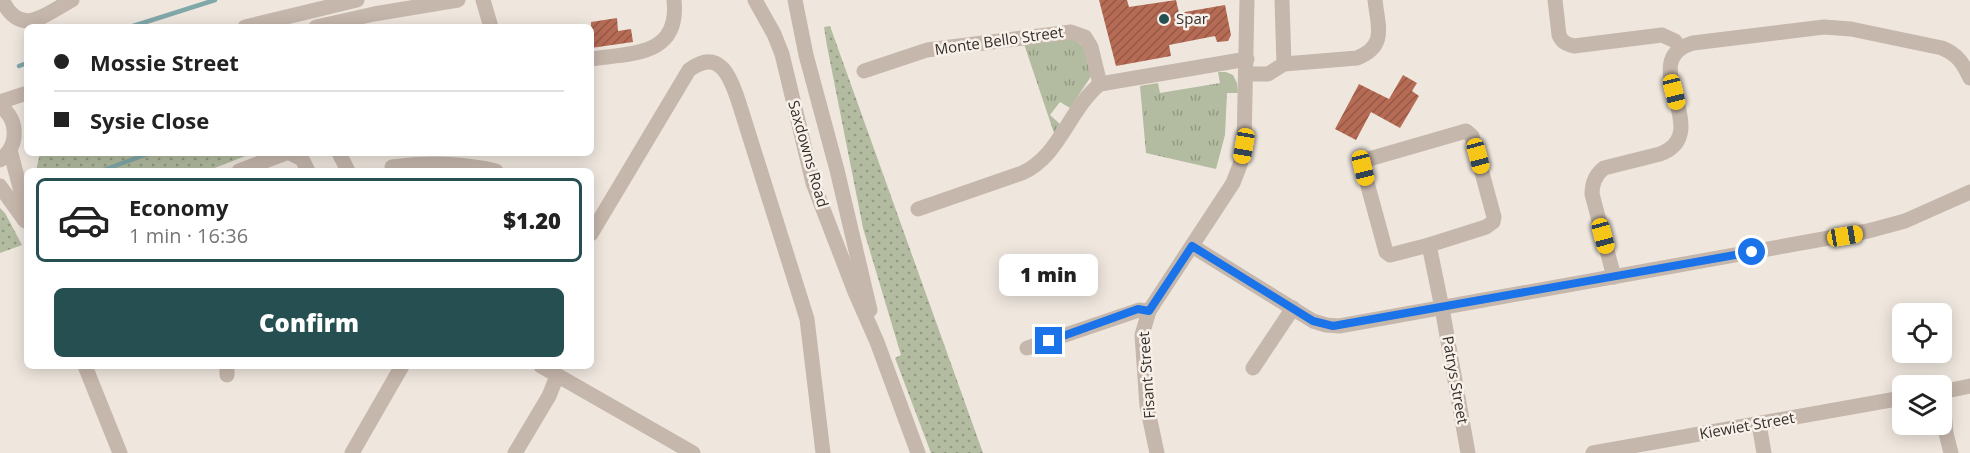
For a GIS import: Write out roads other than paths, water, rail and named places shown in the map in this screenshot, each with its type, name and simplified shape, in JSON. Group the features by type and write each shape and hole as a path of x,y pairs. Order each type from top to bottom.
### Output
{"street":[{"path":"2,0 11,15 25,21 34,20 72,0"},
{"path":"257,24 357,0"},
{"path":"329,24 458,0"},
{"path":"483,0 490,24"},
{"path":"594,59 644,51 661,42 672,31 676,16 674,0"},
{"name":"Saxdowns Road","path":"755,0 783,54 813,183 877,342 918,453"},
{"name":"Saxdowns Road","path":"795,0 806,55 837,170 877,342"},
{"name":"Fisant Street","path":"1157,453 1147,406 1142,335 1149,311 1233,183 1240,165 1244,146 1247,0"},
{"path":"1282,0 1284,64"},
{"path":"918,209 1022,173 1036,165 1048,154 1089,93 1100,84 1246,66 1268,74 1284,64 1357,58 1367,54 1379,40 1376,0"},
{"path":"1555,0 1559,35 1569,45 1662,35 1675,41 1680,48"},
{"path":"1614,277 1592,194 1593,182 1604,168 1667,152 1677,142 1682,125 1669,70 1672,59 1680,48 1693,43 1802,28 1838,27 1950,51 1961,60 1970,78"},
{"name":"Monte Bello Street","path":"864,71 927,50 1071,32 1085,37 1091,47 1100,84"},
{"path":"594,229 689,70 699,63 711,62 722,68 730,77 736,94 807,319 823,453"},
{"path":"24,94 0,104 12,120 13,143 24,199"},
{"path":"1466,132 1472,136 1494,217 1493,222 1486,227 1429,245 1390,255 1386,252 1363,168 1369,159 1466,132"},
{"path":"253,168 300,158"},
{"path":"391,164 466,164 483,168"},
{"path":"0,186 24,220"},
{"path":"1192,246 1320,324 1333,326 1880,229 1917,216 1970,192"},
{"name":"Patrys Street","path":"1429,245 1468,453"},
{"path":"1254,368 1293,308"},
{"path":"1027,348 1138,309 1149,311"},
{"path":"86,369 120,453"},
{"path":"352,453 400,369"},
{"path":"546,369 693,453"},
{"path":"515,453 549,396 557,376"},
{"path":"1952,389 1970,386"},
{"name":"Kiewiet Street","path":"1593,453 1892,400"},
{"path":"1759,424 1764,453"},
{"path":"1946,435 1951,453"}],"waterway":[{"path":"139,24 215,0"},
{"path":"19,66 24,64"},
{"path":"109,168 142,156"}],"place":[{"name":"Spar","path":"1164,19"}]}
